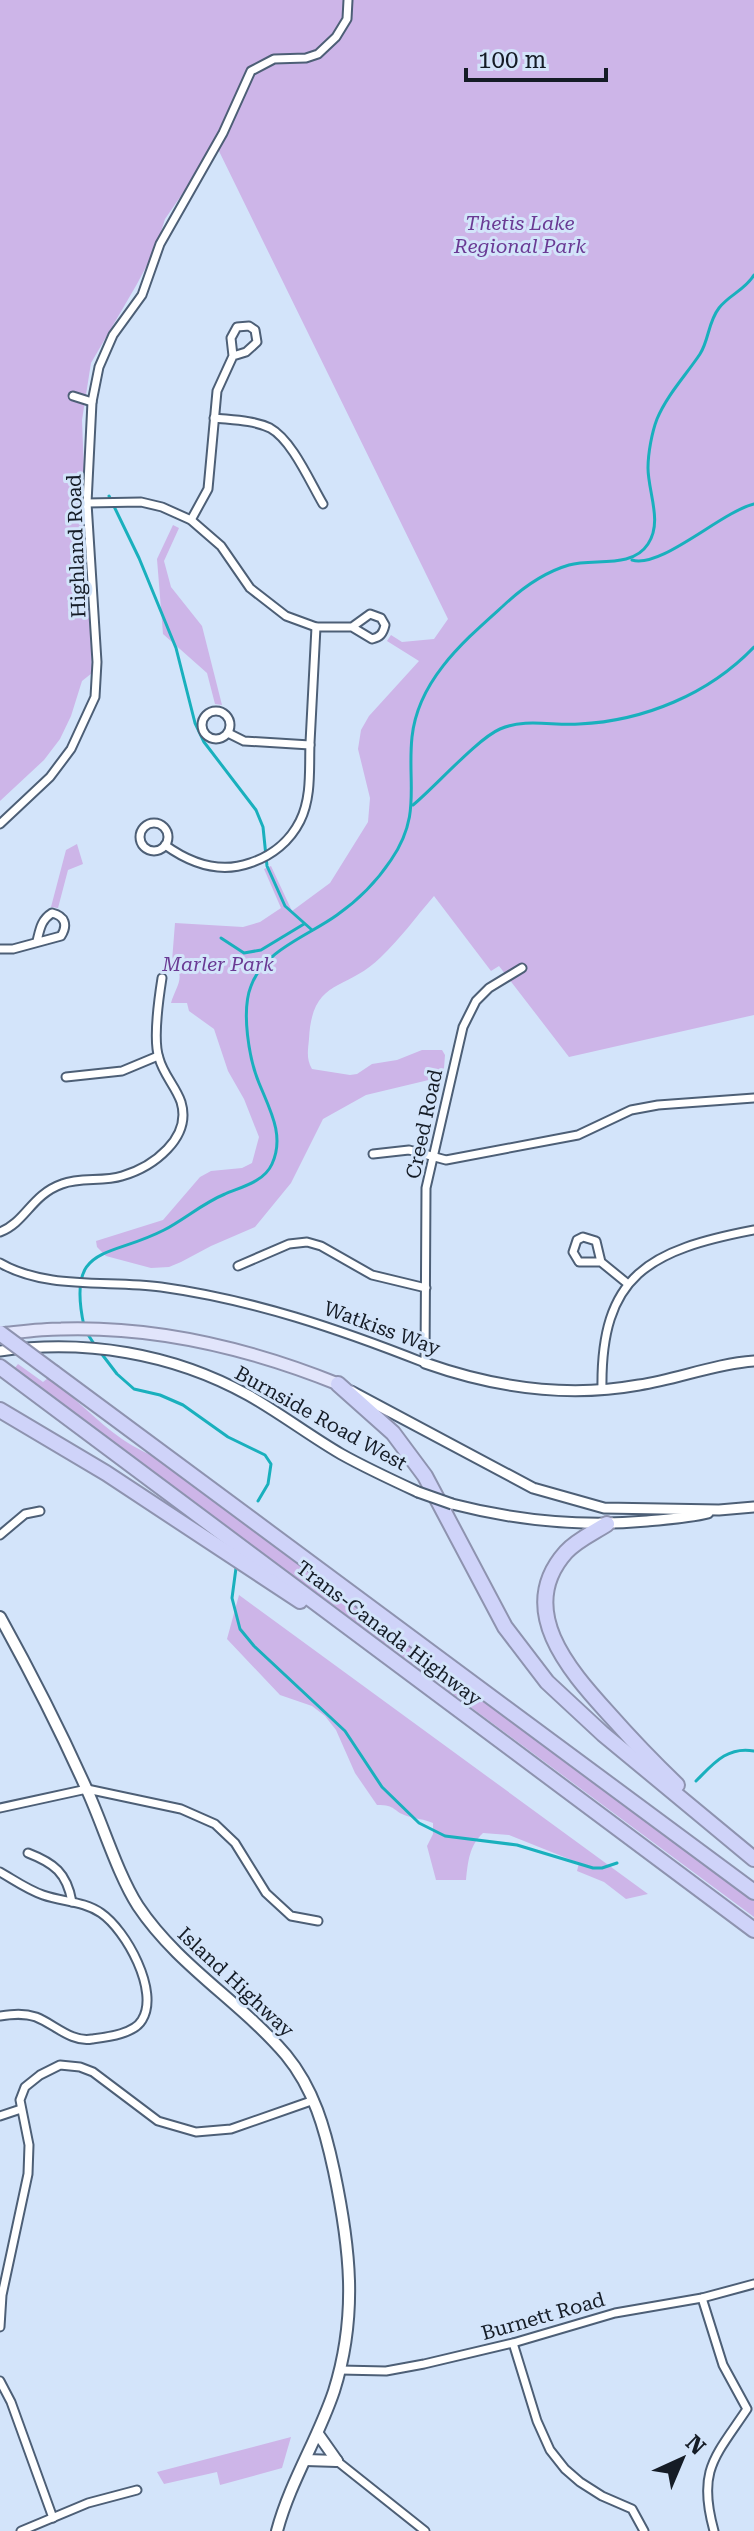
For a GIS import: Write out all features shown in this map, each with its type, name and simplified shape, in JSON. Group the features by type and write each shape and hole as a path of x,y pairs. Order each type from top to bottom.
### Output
{"highway":[{"name":"Trans-Canada Highway","path":"0,1333 754,1892"},
{"name":"Trans-Canada Highway","path":"6,1372 754,1930"},
{"path":"338,1384 393,1433 425,1476 505,1627 547,1682 603,1734 754,1859"},
{"path":"0,1410 119,1481 371,1646"},
{"path":"607,1524 566,1552 551,1578 546,1613 557,1650 587,1691 639,1748 740,1847"}],"main road":[{"name":"Burnside Road West","path":"0,1333 68,1329 151,1333 292,1365 338,1384"},
{"name":"Island Highway","path":"0,1617 87,1789 136,1903 169,1947 271,2038 301,2075 314,2100 328,2145 349,2254 349,2322 340,2370 318,2434 287,2499 277,2531"},
{"path":"318,2434 337,2461"},
{"path":"306,2460 337,2461"}],"street":[{"name":"Highland Road","path":"0,824 50,777 71,749 95,697 97,662 87,503 92,402 99,367 113,335 142,295 160,244 221,136 251,71 274,59 306,58 318,54 336,37 347,19 348,0"},
{"path":"191,520 208,489 217,391 233,356 233,333 242,325 255,330 257,342 246,352 233,356"},
{"path":"73,396 92,402"},
{"path":"214,418 247,421 270,428 286,442 323,504"},
{"path":"87,503 141,502 162,507 191,520 221,546 250,588 286,616 316,627 352,627"},
{"path":"165,845 192,861 218,868 245,865 269,855 286,840 301,820 308,795 316,627"},
{"path":"212,711 225,714 230,719 228,733 217,739 205,733 202,727 207,715 212,711"},
{"path":"228,733 244,741 310,745"},
{"path":"0,949 13,949 61,936 65,922 60,915 52,913 46,917 37,941"},
{"name":"Creed Road","path":"425,1363 426,1188 432,1155 468,1015 489,988 522,968"},
{"path":"0,1232 13,1227 38,1196 63,1183 122,1176 149,1163 171,1147 182,1127 181,1104 158,1056 162,978"},
{"path":"66,1077 122,1071 158,1056"},
{"path":"373,1154 409,1150 446,1160 578,1135 631,1110 754,1098"},
{"path":"602,1390 606,1332 628,1284 674,1250 704,1240 754,1230"},
{"path":"601,1262 579,1262 573,1252 577,1240 583,1237 596,1241 601,1262 628,1284"},
{"path":"238,1266 289,1244 307,1242 321,1246 372,1275 426,1288"},
{"name":"Watkiss Way","path":"0,1263 17,1273 60,1281 160,1287 260,1305 327,1326 425,1363 503,1385 568,1391 602,1390 754,1361"},
{"name":"Burnside Road West","path":"0,1351 63,1346 120,1351 190,1369 248,1394 341,1454 418,1492 452,1504 520,1519 607,1524 690,1517 719,1510"},
{"name":"Burnside Road West","path":"338,1384 533,1488 604,1508 719,1510 754,1507"},
{"path":"0,1535 25,1514 40,1511"},
{"path":"0,1798 4,1808 87,1789 181,1809 215,1824 235,1843 266,1893 291,1916 318,1921"},
{"path":"28,1853 51,1862 62,1873 72,1902"},
{"path":"0,1872 41,1895 85,1904 117,1926 141,1967 147,2007 142,2022 130,2030 87,2040 37,2018 20,2014 0,2016"},
{"path":"0,2327 1,2295 28,2174 29,2145 21,2109 22,2092 30,2082 52,2068 68,2064 93,2072 158,2121 196,2132 231,2129 314,2100"},
{"path":"0,2116 21,2109"},
{"name":"Burnett Road","path":"340,2370 386,2371 513,2343 638,2307 702,2298 754,2284"},
{"path":"702,2298 723,2365 750,2408 717,2450 706,2478 707,2508 714,2531"},
{"path":"513,2343 537,2421 550,2450 565,2469 602,2496 632,2509 644,2531"},
{"path":"0,2381 11,2402 53,2518"},
{"path":"337,2461 415,2528 425,2531"},
{"path":"21,2531 88,2503 137,2490"}],"green space":[{"name":"Thetis Lake Regional Park","path":"0,0 754,0 754,1015 569,1057 499,966 491,971 434,896 381,957 324,995 312,1019 308,1054 312,1069 350,1075 372,1064 397,1060 422,1050 442,1050 445,1055 444,1068 437,1078 366,1095 323,1119 291,1183 255,1227 169,1267 151,1268 106,1256 97,1247 96,1241 163,1220 200,1177 211,1171 242,1168 252,1163 259,1137 244,1099 228,1071 214,1029 189,1011 187,1003 171,1003 180,977 172,961 175,923 243,927 260,922 281,908 264,869 271,866 292,911 330,883 368,822 370,798 358,749 361,730 369,716 419,661 387,641 391,635 402,642 434,639 448,619 216,145 165,219 156,248 91,363 82,420 92,673 82,681 60,739 44,760 0,801"},
{"path":"173,525 179,528 164,561 171,587 202,626 222,705 215,704 207,673 163,634 157,559"},
{"path":"77,844 83,864 68,870 58,908 51,907 66,850"},
{"path":"18,1364 43,1382 48,1378 112,1432 167,1465 754,1901 754,1917 14,1369"},
{"path":"239,1595 648,1894 626,1899 604,1882 577,1871 579,1863 509,1835 483,1833 472,1849 466,1880 436,1880 427,1846 433,1834 433,1823 407,1816 388,1806 377,1805 355,1773 336,1730 325,1716 312,1706 280,1695 227,1639"},
{"path":"291,2437 282,2468 220,2485 217,2472 164,2484 157,2472"}],"waterway":[{"path":"84,1326 81,1280 96,1258 164,1230 217,1198 258,1180 272,1164 276,1154 276,1133 252,1061 246,1021 248,996 257,973 276,953 326,923 352,903 373,883 401,844 410,814 412,737 416,716 423,697 445,663 510,600 542,577 569,565 623,560 641,552 648,544 655,517 648,462 657,419 671,393 700,354 719,308 754,275"},
{"path":"109,496 139,558 176,648 195,723 204,742 256,810 263,827 267,866 285,906 312,930"},
{"path":"632,560 644,561 659,556 725,517 754,504"},
{"path":"413,805 468,753 500,729 529,723 603,722 651,711 717,678 754,647"},
{"path":"221,938 244,953 261,950 304,924"},
{"path":"87,1333 96,1347"},
{"path":"101,1353 134,1389 183,1405 228,1437 265,1455 271,1464 268,1484 258,1501"},
{"path":"236,1568 232,1598 240,1629 254,1646 345,1731 382,1787 419,1823 445,1836 517,1845 593,1868 617,1863"},
{"path":"696,1781 728,1754 754,1751"}],"park label":[{"name":"Marler Park","path":"218,964"}]}
